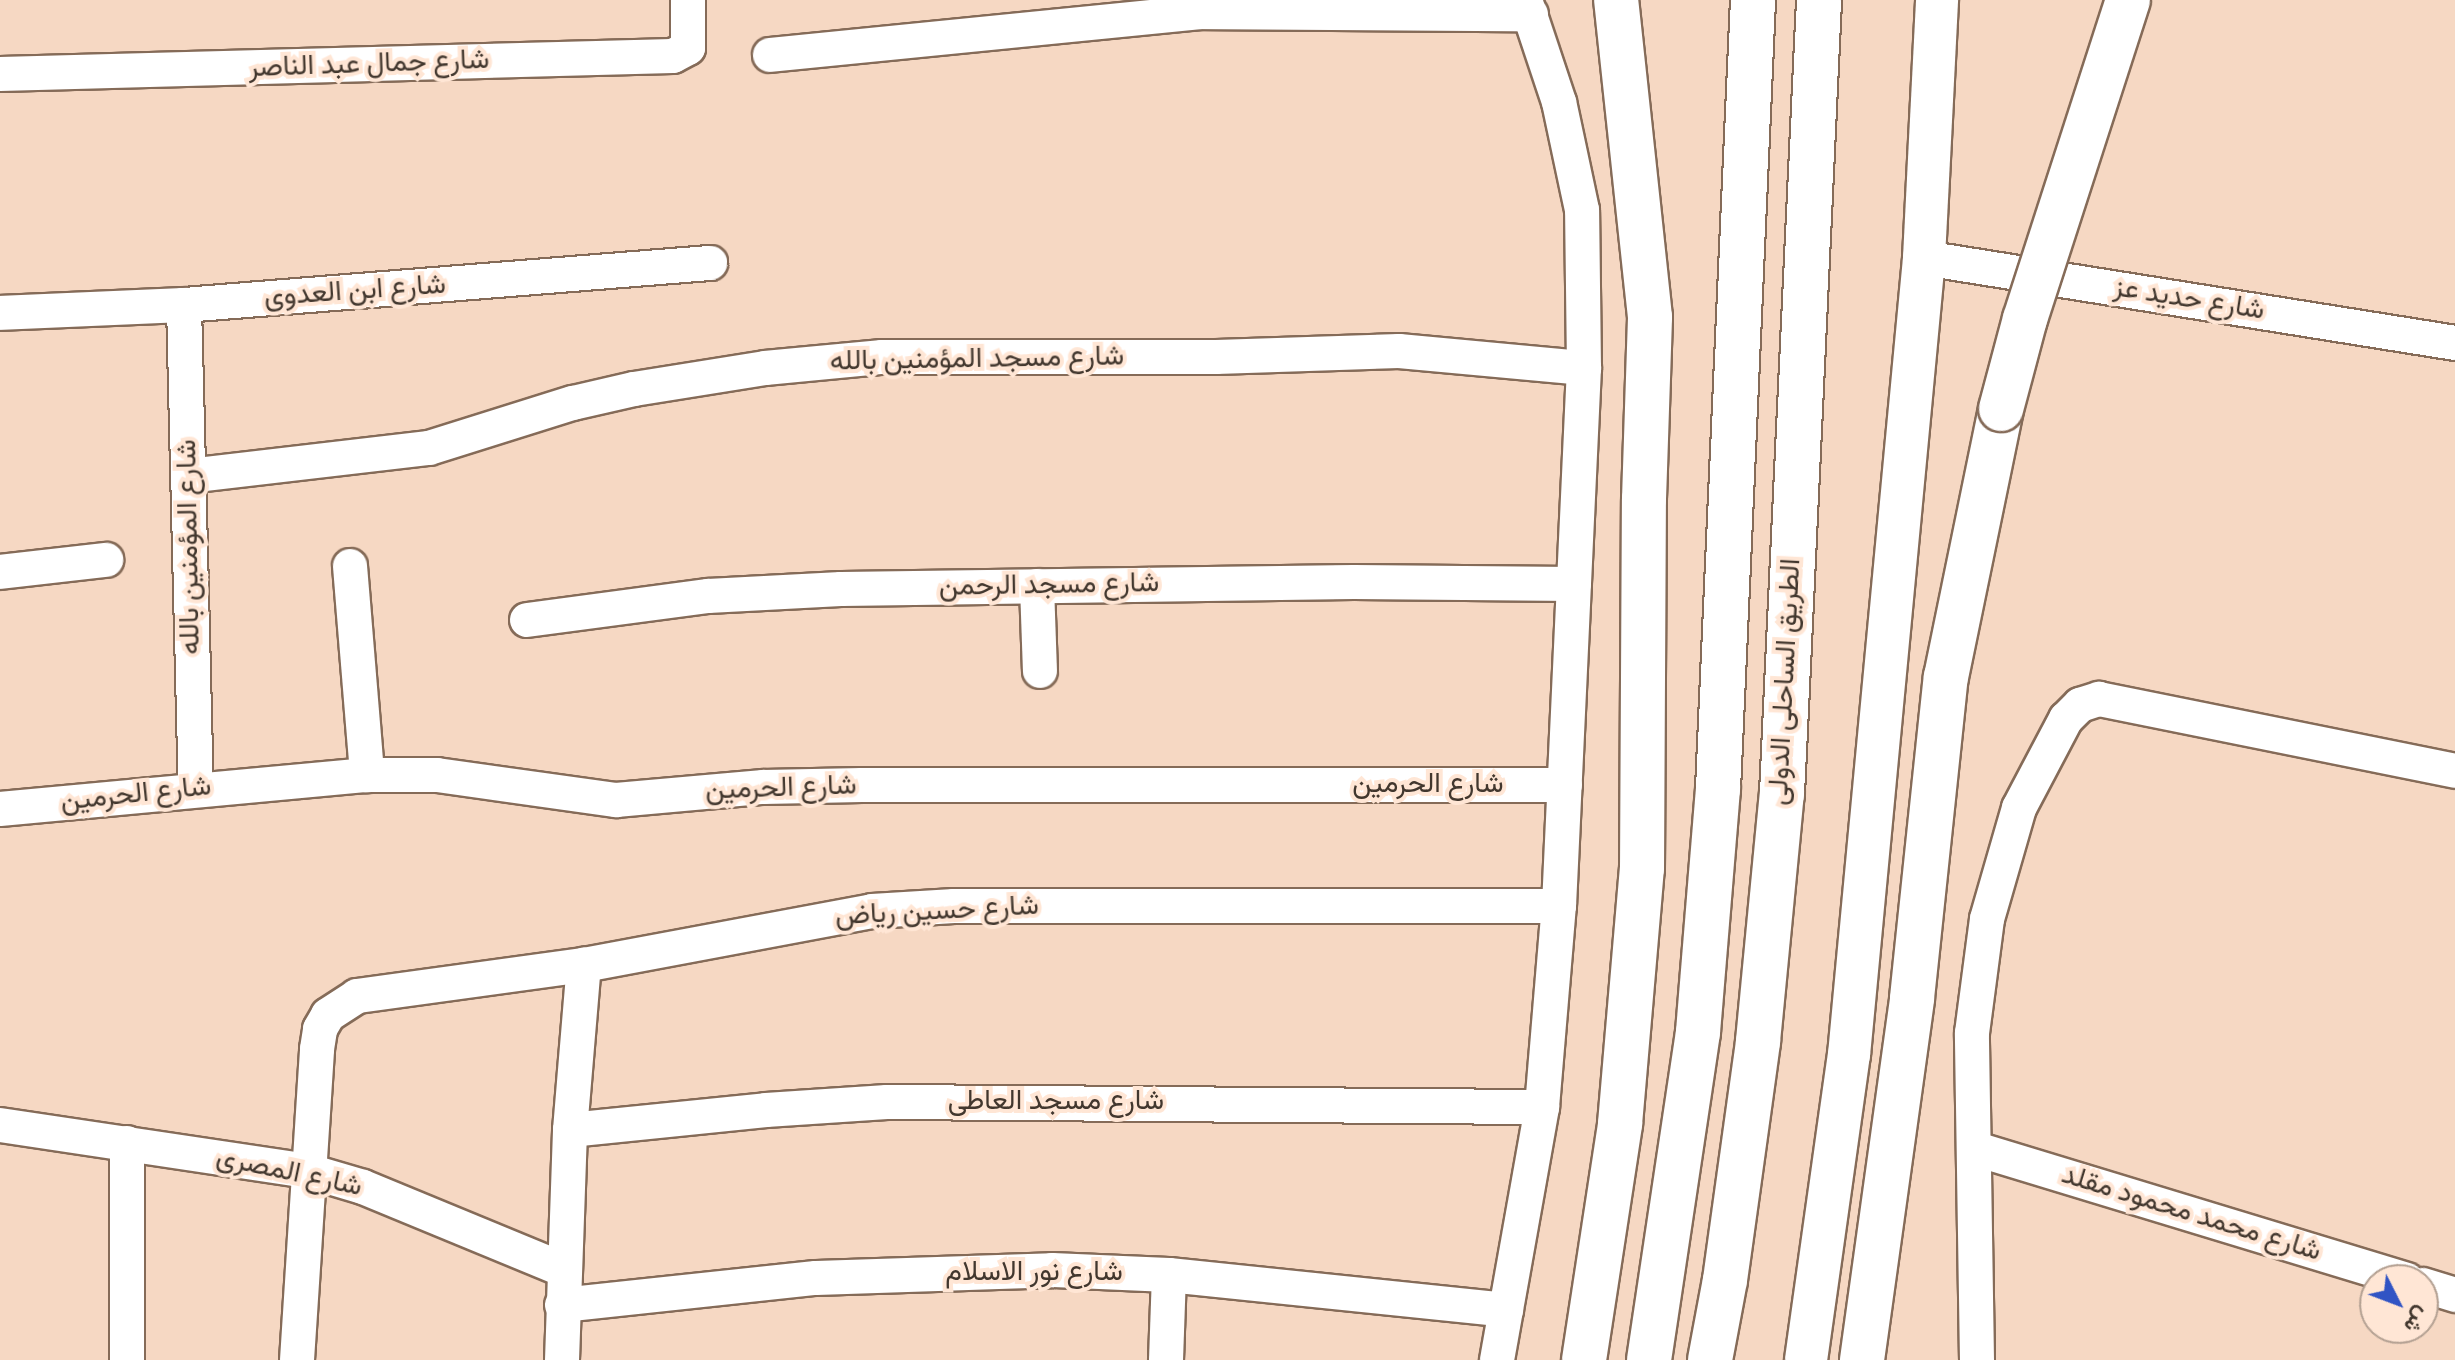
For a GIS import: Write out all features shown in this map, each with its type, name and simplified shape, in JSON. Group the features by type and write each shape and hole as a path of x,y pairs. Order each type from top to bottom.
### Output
{"highway":[{"path":"1584,1360 1620,1124 1642,869 1644,499 1650,317 1616,0"},
{"path":"1649,1360 1698,1032 1718,789 1753,0"},
{"name":"الطريق الساحلى الدولى","path":"1710,1360 1725,1280 1758,1041 1782,794 1819,0"},
{"path":"1862,1360 1912,998 1946,677 2001,409 2025,319 2128,0"}],"street":[{"name":"شارع جمال عبد الناصر","path":"0,74 673,56 688,48 688,0"},
{"path":"1806,1360 1849,1055 1924,258 1937,0"},
{"path":"770,55 1204,12 1528,7 1559,102 1582,210 1584,368 1559,906 1542,1107 1497,1360"},
{"name":"شارع حديد عز","path":"1924,258 2455,343"},
{"name":"شارع ابن العدوى","path":"0,313 184,305 710,263"},
{"name":"شارع المؤمنين بالله","path":"184,305 196,789"},
{"name":"شارع مسجد المؤمنين بالله","path":"189,476 429,448 573,403 634,389 765,368 882,357 1216,357 1399,351 1584,368"},
{"path":"0,572 106,560"},
{"path":"350,566 367,775"},
{"name":"شارع مسجد الرحمن","path":"527,620 708,596 841,589 1354,582 1574,584"},
{"path":"1037,586 1040,671"},
{"path":"1977,1360 1972,1033 1987,919 2019,808 2066,719 2080,705 2099,699 2455,771"},
{"name":"شارع الحرمين","path":"0,809 367,775 437,775 616,800 763,787 848,785 1565,785"},
{"name":"شارع حسين رياض","path":"309,1171 317,1049 328,1015 357,996 584,965 872,911 954,906 1559,906"},
{"path":"562,1360 570,1130 584,965"},
{"name":"شارع مسجد العاطى","path":"570,1130 887,1102 1542,1107"},
{"name":"شارع المصرى","path":"0,1125 309,1171 363,1187 564,1270"},
{"path":"127,1143 127,1360"},
{"name":"شارع محمد محمود مقلد","path":"1976,1149 2359,1266"},
{"path":"297,1360 309,1171"},
{"name":"شارع نور الاسلام","path":"562,1305 816,1278 1052,1270 1169,1275 1506,1310"},
{"path":"1166,1360 1169,1275"}]}
